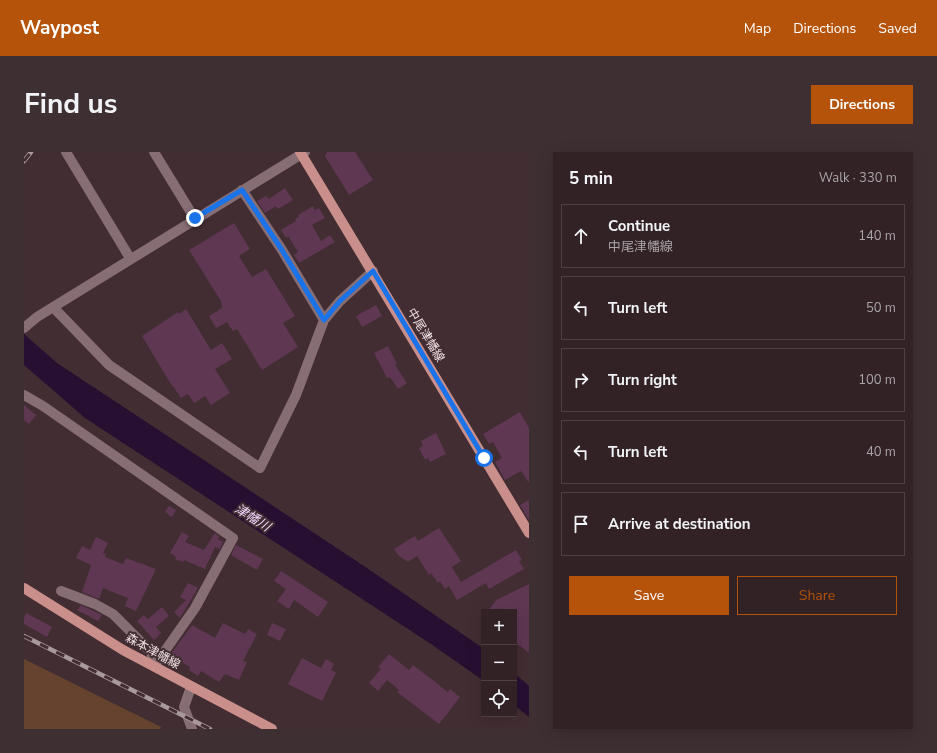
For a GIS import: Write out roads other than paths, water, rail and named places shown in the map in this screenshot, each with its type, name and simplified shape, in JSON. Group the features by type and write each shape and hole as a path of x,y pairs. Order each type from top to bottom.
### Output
{"main road":[{"name":"中尾津幡線","path":"302,153 529,533"},
{"name":"森本津幡線","path":"24,588 123,650 155,665 191,687 272,729"}],"street":[{"path":"66,152 130,258"},
{"path":"154,152 195,218"},
{"path":"24,328 37,317 130,258 302,153"},
{"path":"242,190 282,250 324,320"},
{"path":"53,307 109,365 260,468 296,395 324,320 340,301 373,271"},
{"path":"24,395 44,406 233,538 195,608 155,665"},
{"path":"61,591 95,604 114,614 151,652 155,665"},
{"path":"191,687 184,707 192,729"}],"water":[{"name":"津幡川","path":"24,334 57,363 364,566 481,647 481,679 431,644 85,418 24,365"},
{"path":"517,676 529,686 529,717 517,707"}],"railway":[{"path":"24,161 31,152"},
{"path":"24,636 210,729"}]}
